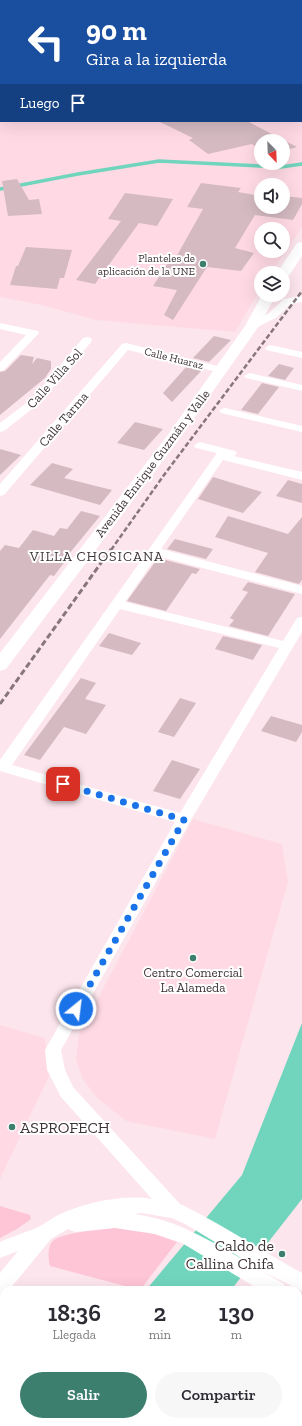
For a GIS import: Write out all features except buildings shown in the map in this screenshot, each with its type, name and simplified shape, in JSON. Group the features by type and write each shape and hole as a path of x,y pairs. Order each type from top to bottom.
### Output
{"street":[{"path":"288,266 302,246"},
{"path":"252,326 273,315 288,301 302,299"},
{"name":"Avenida Enrique Guzmán y Valle","path":"1,663 172,439 252,326 265,302"},
{"path":"0,326 34,333 0,368"},
{"name":"Calle Villa Sol","path":"0,429 37,400 87,340"},
{"name":"Calle Huaraz","path":"126,346 221,370"},
{"name":"Calle Tarma","path":"0,492 126,346"},
{"path":"270,348 302,355"},
{"path":"250,376 302,388"},
{"path":"225,411 302,430"},
{"path":"200,446 302,469"},
{"path":"184,820 3,767 220,456 302,476"},
{"path":"154,551 302,590"},
{"path":"116,604 287,646"},
{"path":"174,1210 67,1092 56,1070 53,1050 184,820 302,621"},
{"path":"1,1286 44,1233 69,1220 104,1209 142,1205 174,1210 192,1219 258,1269 273,1286"},
{"path":"0,1250 44,1233 83,1222 103,1220 143,1223 181,1234 258,1269 302,1282"}],"shaded area":[{"path":"0,122 302,122 302,227 290,245 290,222 254,222 254,258 281,258 276,266 254,266 254,300 235,332 96,320 42,305 0,297"},
{"name":"Centro Comercial La Alameda","path":"193,819 282,844 288,882 215,1139 126,1121 97,1098 82,1078 76,1059 79,1034"},
{"path":"302,1023 302,1199 234,1286 149,1286 242,1175"},
{"name":"ASPROFECH","path":"0,1025 45,1038 50,1074 0,1179"},
{"path":"0,1206 30,1215 31,1219 17,1229 0,1238"},
{"path":"122,1227 152,1233 177,1242 143,1286 125,1286 50,1266 49,1249 54,1240 67,1235"}],"waterway":[{"path":"0,189 78,174 159,161 281,167 302,164"}],"railway":[{"path":"111,550 164,475 302,291"},
{"path":"0,704 111,549"}],"place":[{"name":"Planteles de aplicación de la UNE","path":"203,264"},
{"name":"Centro Comercial La Alameda","path":"193,958"},
{"name":"ASPROFECH","path":"12,1127"},
{"name":"Caldo de Callina Chifa","path":"282,1254"}],"district":[{"name":"VILLA CHOSICANA","path":"97,556"}],"route":[{"path":"63,784 184,820 76,1009"}]}
